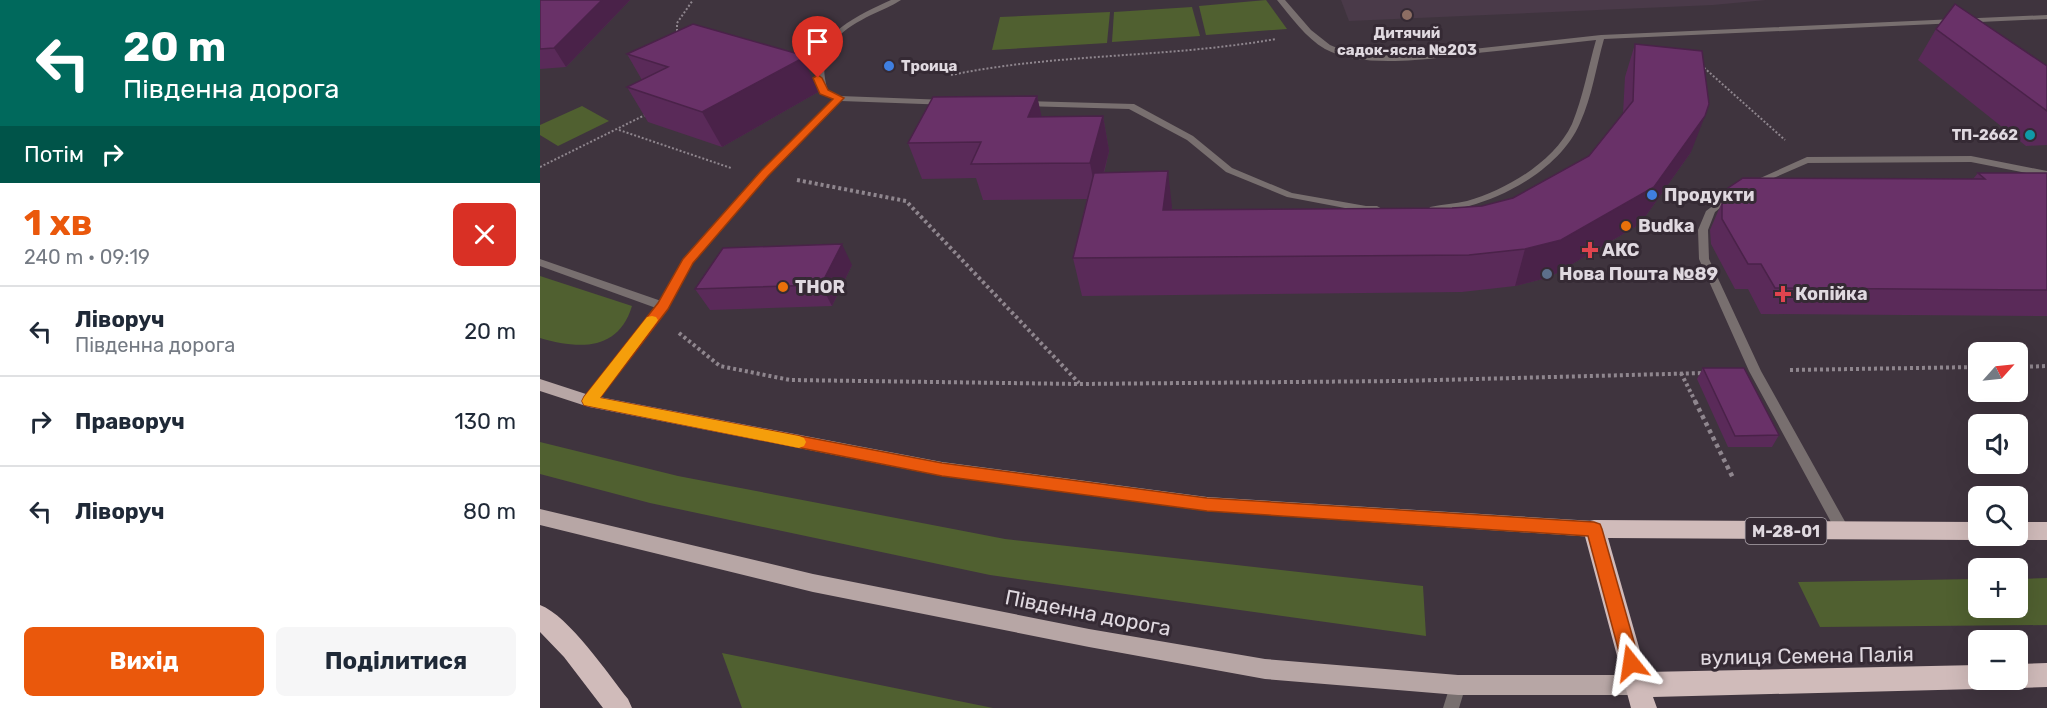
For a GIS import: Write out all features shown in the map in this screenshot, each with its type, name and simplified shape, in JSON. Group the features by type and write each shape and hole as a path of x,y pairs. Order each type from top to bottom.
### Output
{"highway":[{"name":"М-28-01","path":"1594,529 1968,531"},
{"path":"1594,529 1640,697"},
{"path":"2028,531 2047,531"},
{"path":"540,616 573,650 619,708"},
{"path":"2028,676 2047,675"},
{"name":"вулиця Семена Палія","path":"1640,697 1968,678"}],"main road":[{"path":"540,385 589,401 942,470 1207,504 1594,529"},
{"name":"Південна дорога","path":"540,517 813,583 1089,638 1265,669 1640,697"}],"street":[{"path":"897,0 866,13 835,35 818,59 818,78 824,92 839,98 953,103"},
{"path":"1281,0 1308,32 1327,47 1347,55 1371,58 1427,56 1601,37 2047,17"},
{"path":"1422,209 1444,209 1488,197 1526,178 1558,149 1574,127 1601,37"},
{"path":"589,401 663,306 688,261 763,176 839,98"},
{"path":"1012,104 1131,106 1190,138 1229,170 1290,195 1366,209 1388,209"},
{"path":"1843,531 1755,371 1704,259 1702,230 1711,211 1736,192 1807,160 1971,159 2047,174"},
{"path":"540,262 663,306"},
{"path":"1451,708 1458,685"}],"path":[{"path":"676,42 677,23 693,0"},
{"path":"945,76 978,68 1021,62 1214,50 1308,32"},
{"path":"1668,34 1807,160"},
{"path":"540,167 618,130 649,112"},
{"path":"618,130 763,176 906,201 1079,384"},
{"path":"663,306 681,337 720,366 790,380 1079,384 1400,381 1968,367"},
{"path":"2028,367 2047,366"},
{"path":"1681,373 1734,480"}],"shaded area":[{"name":"Дитячий садок-ясла №203","path":"1341,0 1766,0 1713,5 1349,21"}],"green space":[{"path":"1266,0 1287,29 1206,35 1199,6"},
{"path":"1192,7 1200,36 1112,42 1114,12"},
{"path":"1110,12 1107,43 992,50 1000,17"},
{"path":"582,106 609,121 558,146 540,135 540,125"},
{"path":"540,276 632,306 626,321 617,332 595,343 568,344 540,338"},
{"path":"540,442 678,476 1005,539 1423,586 1426,636 990,575 650,503 540,474"},
{"path":"2047,578 2047,625 1820,627 1798,582 1968,579 1968,618 2028,618 2028,579"},
{"path":"722,653 993,708 742,708"}],"building":[{"path":"540,0 602,0 554,48 540,49"},
{"path":"1955,4 2047,66 2047,111 1936,29"},
{"path":"693,24 802,55 803,58 702,112 627,87 668,67 627,54"},
{"path":"1635,44 1702,51 1709,104 1705,116 1654,187 1561,240 1525,249 1469,255 1073,258 1094,173 1168,171 1163,210 1452,208 1482,206 1513,198 1589,156 1633,101"},
{"path":"1037,96 1028,117 1103,116 1090,163 971,164 981,142 908,143 933,97"},
{"path":"1978,173 2047,173 2047,290 1775,288 1761,264 1748,264 1722,219 1722,205 1728,188 1743,178 1985,179"},
{"path":"842,244 821,285 695,289 723,248"},
{"path":"1703,368 1744,368 1779,435 1735,436"}],"slow traffic":[{"path":"652,320 589,401 799,442"}],"place":[{"name":"Дитячий садок-ясла №203","path":"1407,15"},
{"name":"Троица","path":"889,66"},
{"name":"ТП-2662","path":"2030,135"},
{"name":"Продукти","path":"1652,195"},
{"name":"Budka","path":"1626,226"},
{"name":"АКС","path":"1590,250"},
{"name":"Нова Пошта №89","path":"1547,274"},
{"name":"THOR","path":"783,287"},
{"name":"Копійка","path":"1783,294"}],"route":[{"path":"818,78 824,92 839,98 764,173 688,261 663,306 589,401 942,470 1207,504 1594,529 1631,663"}]}
